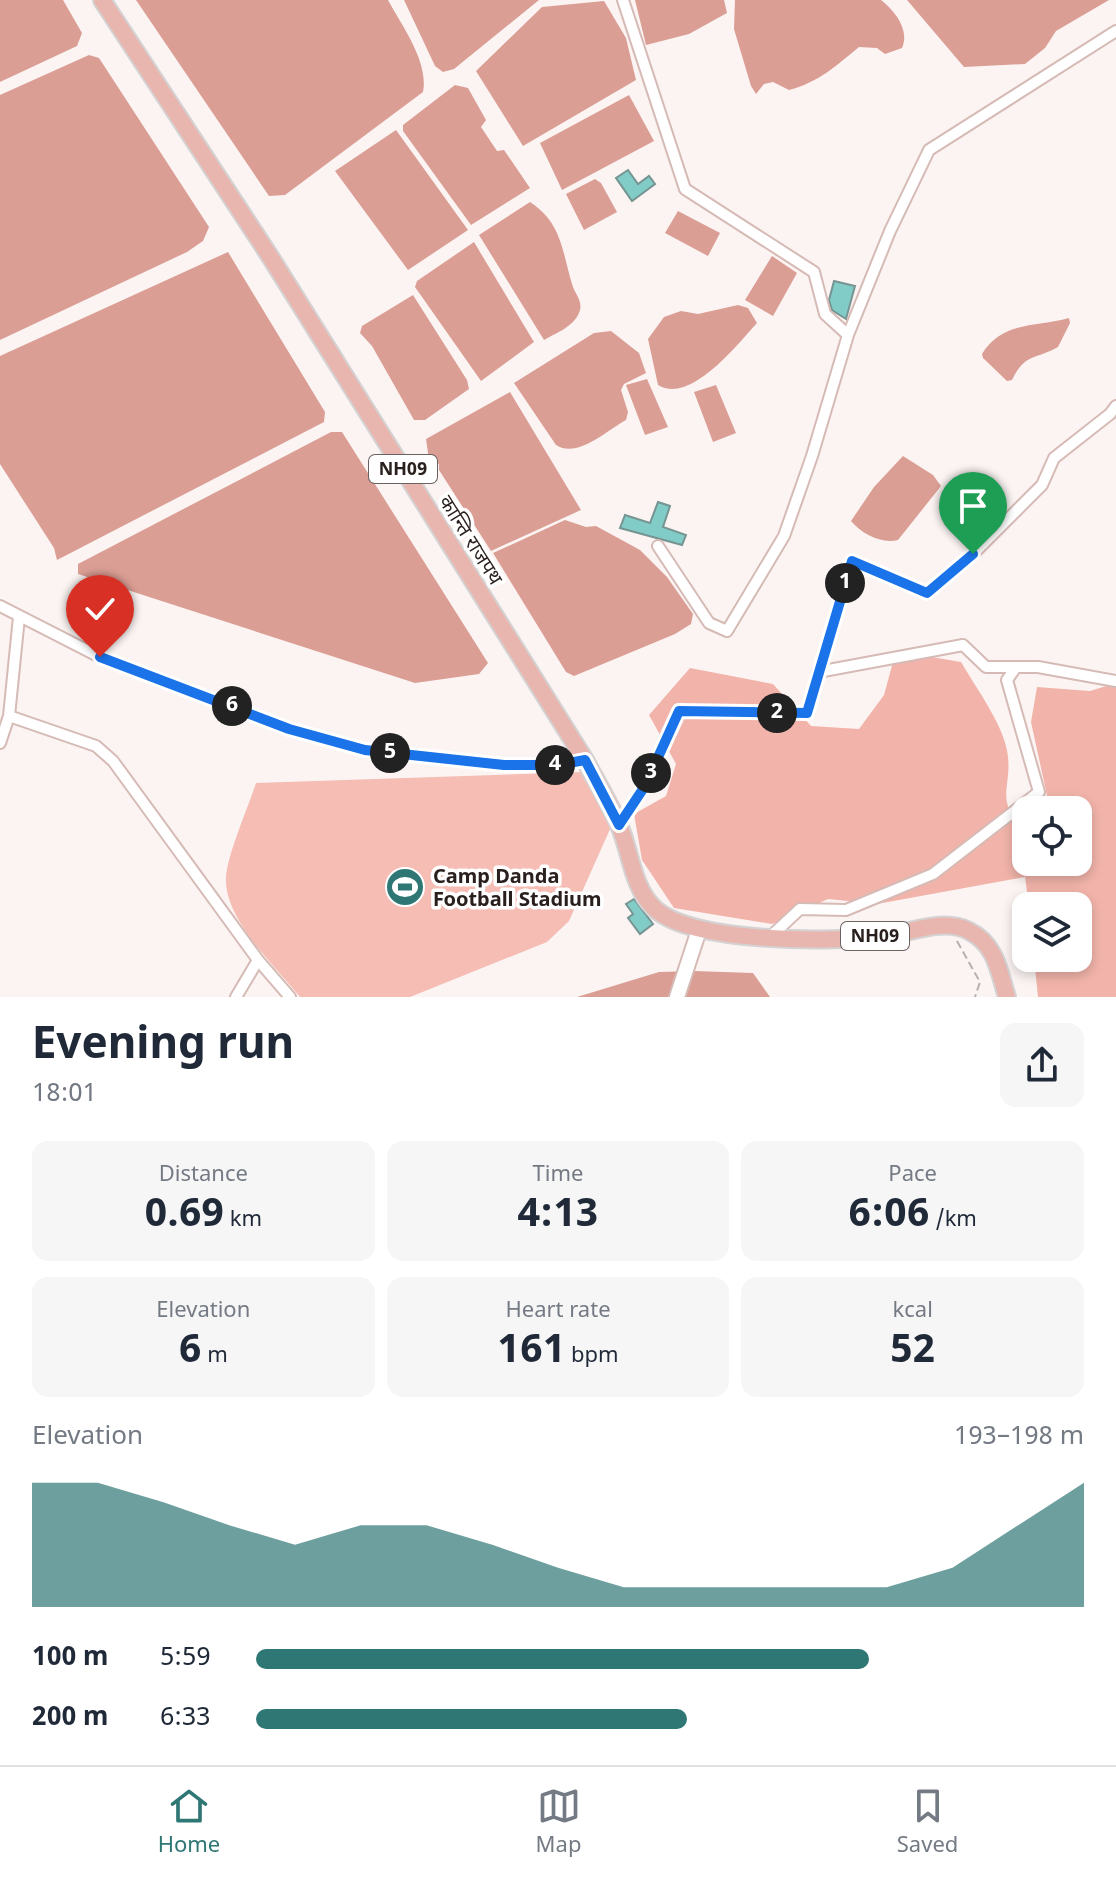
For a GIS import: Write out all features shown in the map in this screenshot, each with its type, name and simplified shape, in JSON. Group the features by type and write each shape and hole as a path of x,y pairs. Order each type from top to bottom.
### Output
{"main road":[{"name":"कान्ति राजपथ","path":"102,0 271,258 585,760 619,825 641,890 655,909 678,923 699,930"},
{"name":"NH09","path":"699,930 770,937 883,936 955,925"},
{"path":"955,925 973,932 989,947 997,960 1007,997"},
{"path":"677,997 699,930"}],"street":[{"path":"623,0 685,189 814,272 825,314 848,335"},
{"path":"658,546 709,623 727,631 784,536 812,456 848,335 890,231 929,150 1116,31"},
{"path":"619,825 645,786 679,711 807,713 852,561 927,593 973,554 1042,485 1054,458 1116,406"},
{"path":"0,606 100,657 289,729 365,750 504,765 558,765 585,760"},
{"path":"0,743 9,716 5,691 19,617"},
{"path":"818,672 963,645 986,667 1038,667 1116,681"},
{"path":"770,937 800,909 846,910 933,874 1039,792 1007,680 1016,667"},
{"path":"9,716 96,746 113,761 258,960 290,997"},
{"path":"236,997 258,960"}],"path":[{"path":"955,925 957,942 980,982 975,997"}],"shaded area":[{"path":"0,0 63,0 82,33 77,46 0,82"},
{"path":"136,0 388,0 418,57 424,80 423,92 285,195 269,196"},
{"path":"404,0 539,0 454,69 443,72 435,66"},
{"path":"635,0 724,0 727,13 689,34 646,45"},
{"path":"735,0 881,0 900,21 904,41 902,48 885,54 877,48 859,47 827,73 809,83 789,90 773,82 764,84 756,94 734,29"},
{"path":"907,0 1109,0 1056,31 1045,48 1025,64 964,67"},
{"path":"604,1 626,38 636,80 523,146 476,71 542,7"},
{"path":"89,55 99,58 209,227 203,241 187,252 0,340 0,95"},
{"path":"455,85 468,88 486,120 481,127 497,151 504,150 530,188 471,225 403,131 403,125"},
{"path":"629,95 654,141 562,190 540,143"},
{"path":"396,130 468,230 408,270 335,171"},
{"path":"595,179 601,183 617,212 584,230 566,194"},
{"path":"530,202 555,228 580,305 573,322 544,340 479,235"},
{"path":"678,211 720,233 708,256 665,233"},
{"path":"474,242 534,342 481,381 415,287 417,281"},
{"path":"228,252 325,412 324,422 57,560 54,548 0,464 0,356"},
{"path":"772,256 797,273 773,316 745,300"},
{"path":"413,295 467,380 469,389 425,420 414,420 372,346 360,333 362,326"},
{"path":"738,305 748,308 757,323 726,357 698,380 684,387 671,389 658,385 648,339 664,317 681,311 698,314"},
{"path":"1069,318 1070,323 1058,347 1026,361 1012,380 1007,381 983,358 982,354 990,343 1010,330"},
{"path":"611,331 639,353 646,373 624,384 621,390 628,412 626,420 582,446 573,449 556,445 514,383 594,333"},
{"path":"647,379 668,427 645,435 626,385"},
{"path":"716,385 736,433 713,442 694,392"},
{"path":"510,392 581,510 491,551 439,470 439,464 429,460 426,439"},
{"path":"331,432 342,432 488,663 479,674 415,683 78,574 78,564"},
{"path":"903,456 933,475 941,486 898,540 879,539 866,534 851,521 874,487"},
{"path":"565,520 586,527 596,526 640,550 667,577 693,614 691,624 675,634 574,676 566,672 493,553"},
{"path":"896,651 961,662 996,721 1006,746 1006,798 1012,815 1012,876 1092,876 1092,796 1047,796 1031,722 1037,687 1090,691 1116,683 1116,997 1038,997 1035,972 1092,972 1092,892 1027,892 1025,877 877,904 828,899 772,924 674,908 642,860 634,814 666,796 676,764 649,715 690,668 773,684 811,726 859,729 884,695"},
{"name":"Camp Danda Football Stadium","path":"581,772 611,827 569,921 547,942 410,997 300,997 253,941 233,910 228,894 227,868 256,783"},
{"path":"659,972 753,973 770,997 577,997"}],"building":[{"path":"628,170 638,184 649,176 655,184 632,201 616,178"},
{"path":"834,281 855,286 846,319 832,310 829,300"},
{"path":"658,502 670,506 663,527 686,535 682,545 620,528 625,515 650,523"},
{"path":"634,899 653,924 640,934 628,918 633,914 626,904"}],"place":[{"name":"Camp Danda Football Stadium","path":"405,887"}],"route":[{"path":"100,657 289,729 365,750 504,765 558,765 585,760 619,825 645,786 679,711 807,713 852,561 927,593 973,554"}]}
